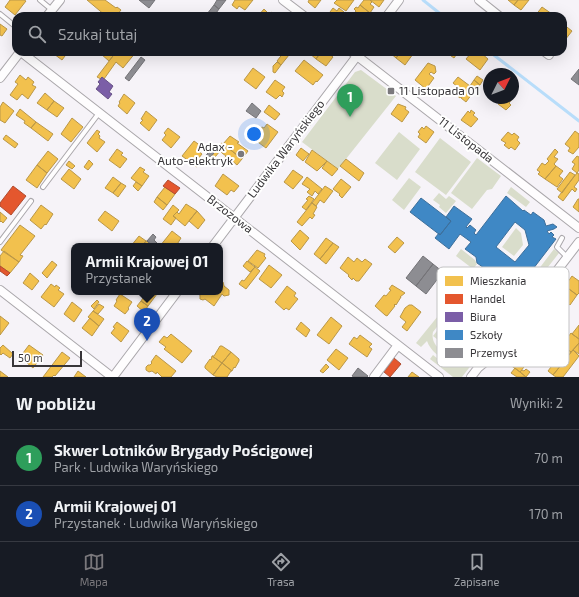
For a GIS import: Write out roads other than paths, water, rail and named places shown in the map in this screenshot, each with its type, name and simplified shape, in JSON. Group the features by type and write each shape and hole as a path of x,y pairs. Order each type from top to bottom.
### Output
{"street":[{"path":"51,12 60,0"},
{"path":"283,0 299,12"},
{"path":"390,12 399,0"},
{"path":"479,0 494,12"},
{"path":"0,78 17,56"},
{"name":"Brzozowa","path":"25,56 439,377"},
{"name":"Ludwika Waryńskiego","path":"215,243 354,56"},
{"name":"11 Listopada","path":"360,56 579,228"},
{"path":"560,267 579,242"},
{"path":"0,290 113,377 175,295"},
{"path":"374,377 398,345"},
{"path":"471,377 479,367"}],"lane":[{"path":"40,0 49,12"},
{"path":"0,14 12,24"},
{"path":"43,187 99,113"},
{"path":"0,242 31,201"},
{"path":"562,238 557,247 568,257"}],"waterway":[{"path":"423,0 438,12"},
{"path":"495,56 579,121"}],"place":[{"name":"11 Listopada 01","path":"391,91"},
{"name":"Skwer Lotników Brygady Pościgowej","path":"350,117"},
{"name":"Adax - Auto-elektryk","path":"241,154"},
{"name":"Armii Krajowej 01","path":"147,341"}]}
